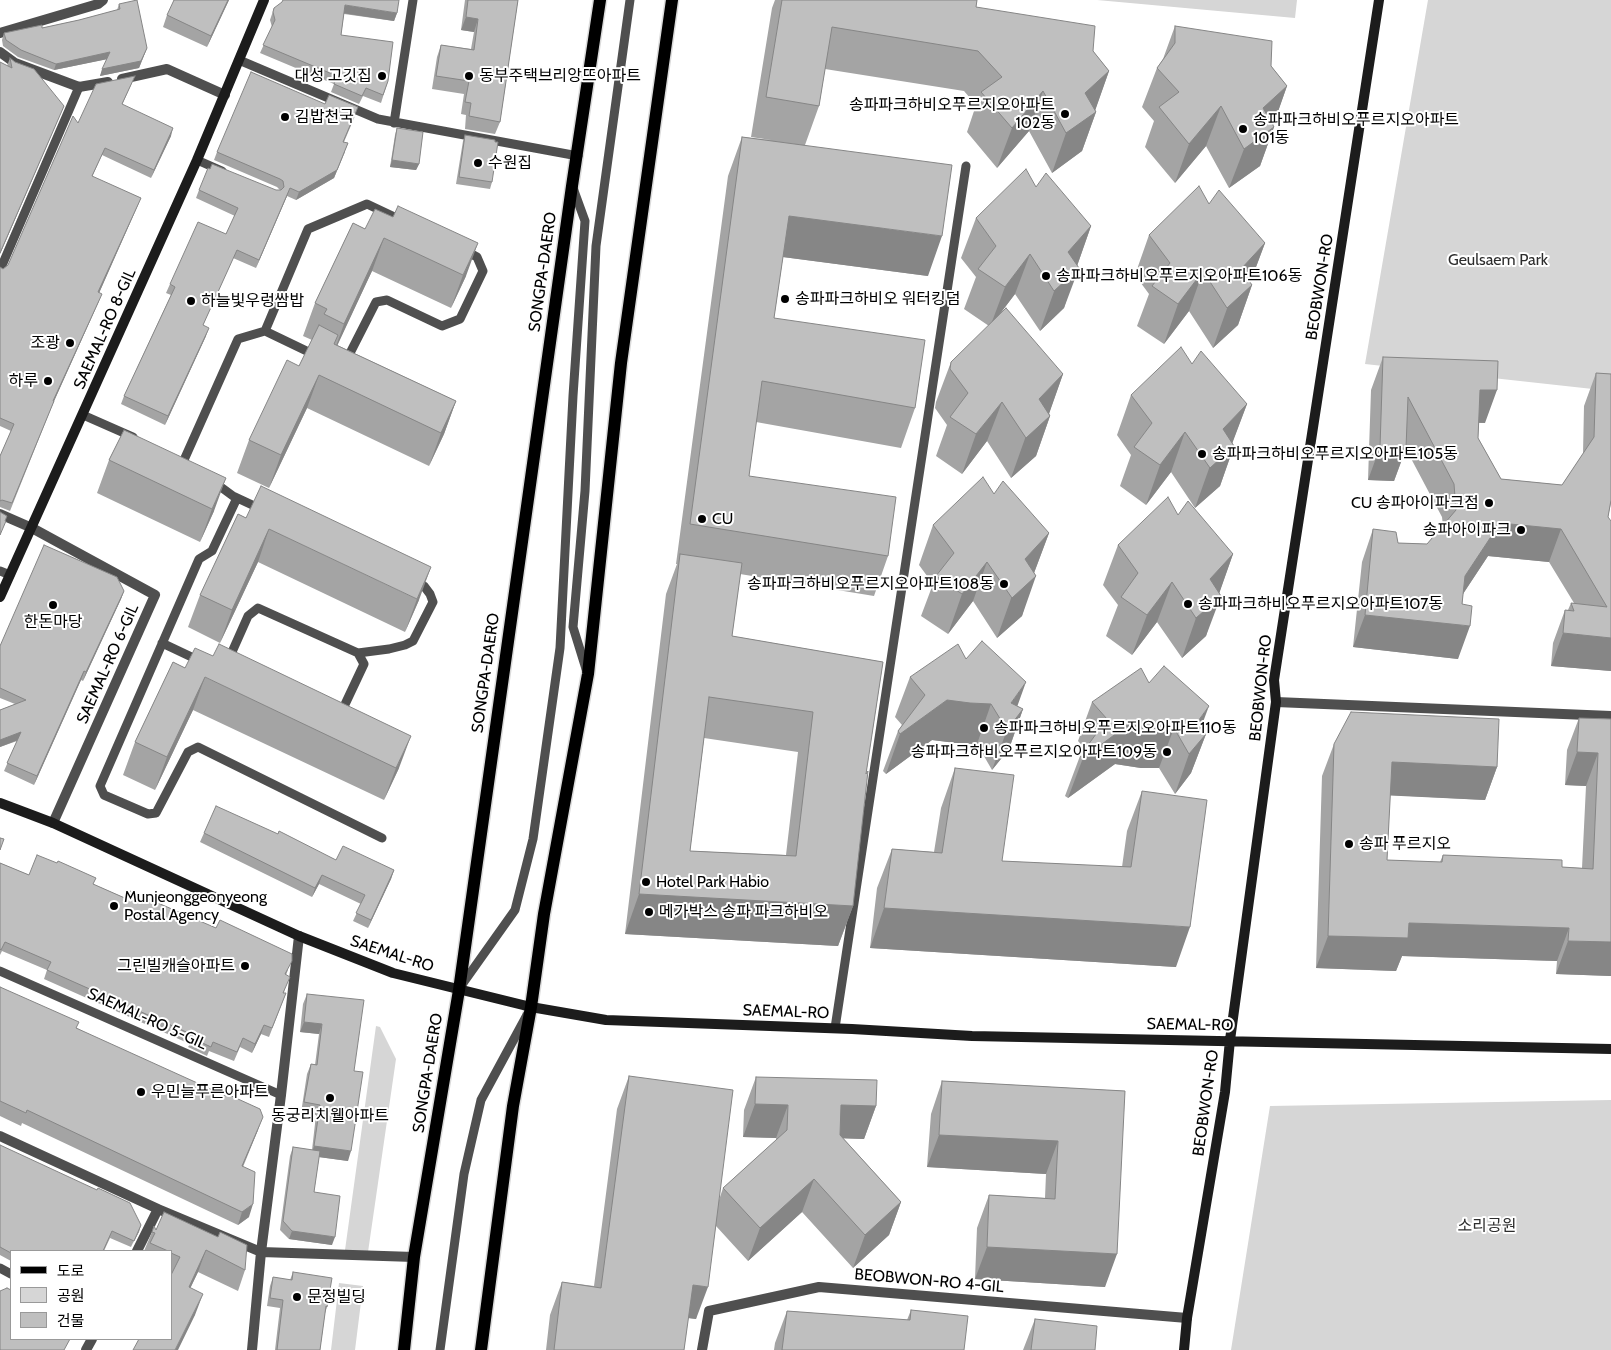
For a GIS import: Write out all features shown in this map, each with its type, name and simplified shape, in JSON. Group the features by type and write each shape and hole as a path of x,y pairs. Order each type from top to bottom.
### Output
{"main road":[{"name":"SONGPA-DAERO","path":"404,1350 414,1257 459,990 600,0"},
{"path":"481,1350 513,1106 531,1007 544,914 588,674 620,363 672,0"}],"street":[{"path":"0,33 98,4 103,0"},
{"name":"SAEMAL-RO 8-GIL","path":"0,597 5,573 32,528 197,160 264,0"},
{"name":"BEOBWON-RO","path":"1184,1350 1187,1318 1225,1092 1230,1040 1276,702 1274,680 1379,0"},
{"path":"0,52 15,63 79,88 167,70 225,95"},
{"name":"SAEMAL-RO 6-GIL","path":"0,514 32,528 155,595 53,823"},
{"path":"1276,702 1611,716"},
{"name":"SAEMAL-RO","path":"0,802 53,823 299,936 393,973 531,1007 606,1020 835,1028 972,1036 1611,1049"},
{"path":"252,1350 299,936"},
{"path":"0,1136 158,1209 262,1252 414,1257"},
{"path":"138,1250 158,1209"},
{"name":"BEOBWON-RO 4-GIL","path":"702,1350 709,1312 819,1287 1187,1318"}],"lane":[{"path":"394,123 413,0"},
{"path":"588,674 573,627 585,491 596,246 630,0"},
{"path":"239,60 378,119 578,156"},
{"path":"0,270 79,88"},
{"path":"197,160 232,175"},
{"path":"835,1028 966,166"},
{"path":"459,990 515,910 534,840 560,648 584,220 572,186"},
{"path":"264,331 308,228 367,204 409,224"},
{"path":"184,460 238,339 264,331 330,363 347,359 376,302 387,300 442,326 460,320 483,271 477,257 452,244"},
{"path":"83,415 142,441"},
{"path":"205,475 237,498 272,515"},
{"path":"237,498 212,551 198,559 100,786 104,795 148,814 156,813 188,752 198,747 382,838"},
{"path":"223,673 248,616 258,608 358,653 389,649 413,641 433,602 424,586 406,578"},
{"path":"162,643 206,664"},
{"path":"336,726 364,664 358,653"},
{"name":"SAEMAL-RO 5-GIL","path":"0,971 281,1095"},
{"path":"440,1350 464,1174 481,1100 531,1007"}],"green space":[{"path":"1097,0 1297,0 1295,18"},
{"name":"Geulsaem Park","path":"1428,0 1611,0 1611,391 1365,364"},
{"path":"376,1026 380,1027 396,1059 368,1252 345,1250"},
{"name":"소리공원","path":"1611,1100 1611,1350 1231,1350 1270,1106"},
{"path":"339,1283 363,1286 355,1350 331,1350"}],"building":[{"path":"137,0 147,48 141,61 102,69 110,52 56,64 21,50 6,40 4,33 42,25 42,28 79,20 120,9 119,4"},
{"path":"174,0 228,0 211,36 167,15"},
{"path":"283,0 399,0 397,13 345,5 341,35 393,42 388,81 383,95 366,88 362,96 334,84 337,76 263,45 275,20 274,8"},
{"path":"468,0 518,0 500,122 469,116 471,103 465,102 469,81 436,76 441,45 474,50 478,19 466,17"},
{"path":"782,0 977,0 976,7 1095,26 1093,51 1109,71 1085,93 1096,112 1066,133 1043,91 1012,128 981,92 1002,77 978,51 832,27 819,106 766,97"},
{"path":"1175,26 1272,41 1271,66 1287,86 1263,108 1274,127 1244,149 1221,106 1189,144 1159,107 1179,92 1157,68 1175,43"},
{"path":"10,58 15,62 34,69 64,106 0,253 0,62 12,68"},
{"path":"251,72 325,104 329,95 358,107 343,142 348,143 337,170 299,192 290,188 259,260 237,250 203,325 209,328 168,416 124,396 175,287 170,284 198,222 226,234 238,208 199,190 208,168 210,169 212,164 276,190 281,190 284,187 283,181 280,179 217,152"},
{"path":"135,76 122,104 173,128 154,170 105,148 92,176 141,198 98,292 102,294 53,401 12,503 0,501 0,456 14,424 0,418 0,267 3,269 8,265 73,116 78,123 96,84"},
{"path":"397,128 423,132 419,164 392,160"},
{"path":"465,135 498,142 492,182 459,177"},
{"path":"742,137 952,165 942,236 789,216 774,318 925,340 915,408 762,381 749,476 896,497 888,556 690,524"},
{"path":"1026,169 1036,187 1046,173 1091,226 1068,252 1079,268 1054,291 1030,254 1005,287 978,269 996,246 976,218"},
{"path":"1199,186 1209,204 1219,190 1265,243 1241,269 1252,285 1227,308 1203,271 1178,304 1152,286 1170,263 1149,235"},
{"path":"398,206 478,243 463,275 384,238 344,324 324,314 327,309 315,303 353,223 365,229 375,209 393,217"},
{"path":"1006,308 1063,374 1039,399 1050,416 1026,438 1002,402 976,434 950,417 968,393 950,369 951,362"},
{"path":"319,325 338,335 334,344 456,401 441,433 319,375 281,455 249,440 287,360 299,366"},
{"path":"1181,347 1192,364 1201,351 1247,404 1223,429 1234,446 1210,468 1185,432 1160,465 1134,447 1152,423 1131,395"},
{"path":"1383,357 1498,361 1497,390 1480,390 1478,438 1501,479 1562,485 1594,437 1596,373 1611,374 1611,500 1608,517 1611,521 1611,638 1563,633 1565,610 1574,611 1571,603 1607,607 1561,529 1500,523 1465,576 1462,604 1472,606 1470,626 1365,615 1373,529 1396,532 1398,543 1427,544 1456,510 1454,484 1408,397 1406,448 1380,447"},
{"path":"124,430 226,478 212,509 109,460"},
{"path":"983,477 994,494 1003,481 1049,533 1025,559 1036,576 1012,598 987,562 962,594 936,576 954,553 933,525"},
{"path":"261,486 431,567 417,599 269,529 232,610 200,595 238,514 246,518"},
{"path":"1168,497 1178,515 1188,501 1233,554 1210,579 1221,596 1196,618 1172,582 1147,615 1121,597 1138,573 1118,545"},
{"path":"0,512 7,516 0,535"},
{"path":"44,545 117,577 124,591 86,672 84,671 37,776 7,763 21,732 0,740 0,710 26,700 0,688 0,646"},
{"path":"680,554 742,563 732,636 883,662 866,774 868,771 853,906 639,894","holes":["709,697 813,712 796,856 690,851"]},
{"path":"982,641 1026,682 1011,703 1023,709 1007,730 991,704 947,700 900,734 898,731 925,695 910,677 958,644 966,659"},
{"path":"219,644 411,736 396,768 205,677 167,757 135,742 173,662 185,668 195,648 213,656"},
{"path":"1164,666 1209,706 1193,728 1206,734 1189,754 1174,728 1155,728 1129,724 1083,758 1080,756 1107,719 1092,702 1141,668 1149,683"},
{"path":"1351,712 1499,719 1497,767 1392,762 1387,860 1442,862 1443,855 1562,860 1562,867 1593,869 1598,753 1577,752 1579,718 1611,719 1611,942 1568,941 1569,928 1409,923 1408,938 1328,936 1334,744"},
{"path":"955,768 1014,775 1002,861 1131,867 1142,791 1207,800 1190,927 884,908 892,849 942,853"},
{"path":"216,806 278,834 279,831 336,860 343,846 394,870 371,920 356,913 365,895 322,875 315,888 204,833"},
{"path":"0,838 4,839 0,850"},
{"path":"37,855 57,863 58,861 96,878 93,884 127,899 130,891 216,928 220,920 292,954 292,961 285,974 290,977 283,993 286,993 272,1028 264,1025 255,1044 243,1038 237,1052 213,1042 211,1047 192,1038 193,1035 47,970 51,962 5,942 1,950 0,863 29,875"},
{"path":"0,987 79,1022 76,1028 226,1096 227,1094 260,1109 263,1117 242,1166 255,1172 253,1204 242,1212 27,1110 26,1113 0,1101"},
{"path":"307,994 364,1000 354,1071 363,1072 351,1151 314,1146 320,1105 304,1102 311,1064 317,1065 322,1024 304,1022"},
{"path":"629,1076 733,1090 708,1287 693,1285 684,1350 554,1350 562,1282 601,1288"},
{"path":"756,1077 877,1080 876,1106 841,1105 840,1135 901,1202 865,1235 814,1179 760,1228 723,1188 787,1130 788,1105 755,1104"},
{"path":"942,1081 1125,1091 1117,1254 987,1247 989,1195 1055,1199 1058,1141 939,1135"},
{"path":"0,1145 97,1190 98,1188 130,1203 141,1225 134,1241 112,1231 103,1250 10,1250 10,1252 0,1247"},
{"path":"293,1147 320,1151 314,1192 340,1196 335,1237 292,1231 283,1221"},
{"path":"164,1212 218,1237 220,1232 247,1245 245,1270 206,1250 189,1287 203,1294 175,1350 133,1350 138,1340 172,1340 172,1273 180,1257 172,1253 172,1250 166,1250 150,1243 155,1233 152,1232 154,1226 156,1230"},
{"path":"293,1272 332,1278 320,1350 277,1350 283,1300 270,1298 273,1277 292,1280"},
{"path":"7,1288 10,1290 10,1340 69,1340 64,1350 0,1350 0,1291"},
{"path":"911,1310 968,1316 964,1350 782,1350 787,1311 910,1320"},
{"path":"1035,1319 1097,1326 1095,1350 1031,1350"}],"place":[{"name":"대성 고깃집","path":"382,76"},
{"name":"동부주택브리앙뜨아파트","path":"469,76"},
{"name":"송파파크하비오푸르지오아파트 102동","path":"1065,114"},
{"name":"김밥천국","path":"285,117"},
{"name":"송파파크하비오푸르지오아파트 101동","path":"1243,129"},
{"name":"수원집","path":"478,163"},
{"name":"송파파크하비오푸르지오아파트106동","path":"1046,276"},
{"name":"송파파크하비오 워터킹덤","path":"785,299"},
{"name":"하늘빛우렁쌈밥","path":"191,301"},
{"name":"조광","path":"70,343"},
{"name":"하루","path":"48,381"},
{"name":"송파파크하비오푸르지오아파트105동","path":"1202,454"},
{"name":"CU 송파아이파크점","path":"1489,503"},
{"name":"CU","path":"702,519"},
{"name":"송파아이파크","path":"1521,530"},
{"name":"송파파크하비오푸르지오아파트108동","path":"1004,584"},
{"name":"송파파크하비오푸르지오아파트107동","path":"1188,604"},
{"name":"한돈마당","path":"53,605"},
{"name":"송파파크하비오푸르지오아파트110동","path":"984,728"},
{"name":"송파파크하비오푸르지오아파트109동","path":"1167,752"},
{"name":"송파 푸르지오","path":"1349,844"},
{"name":"Hotel Park Habio","path":"646,882"},
{"name":"Munjeonggeonyeong Postal Agency","path":"114,906"},
{"name":"메가박스 송파 파크하비오","path":"649,912"},
{"name":"그린빌캐슬아파트","path":"245,966"},
{"name":"우민늘푸른아파트","path":"141,1092"},
{"name":"동궁리치웰아파트","path":"330,1098"},
{"name":"문정빌딩","path":"297,1297"}]}
